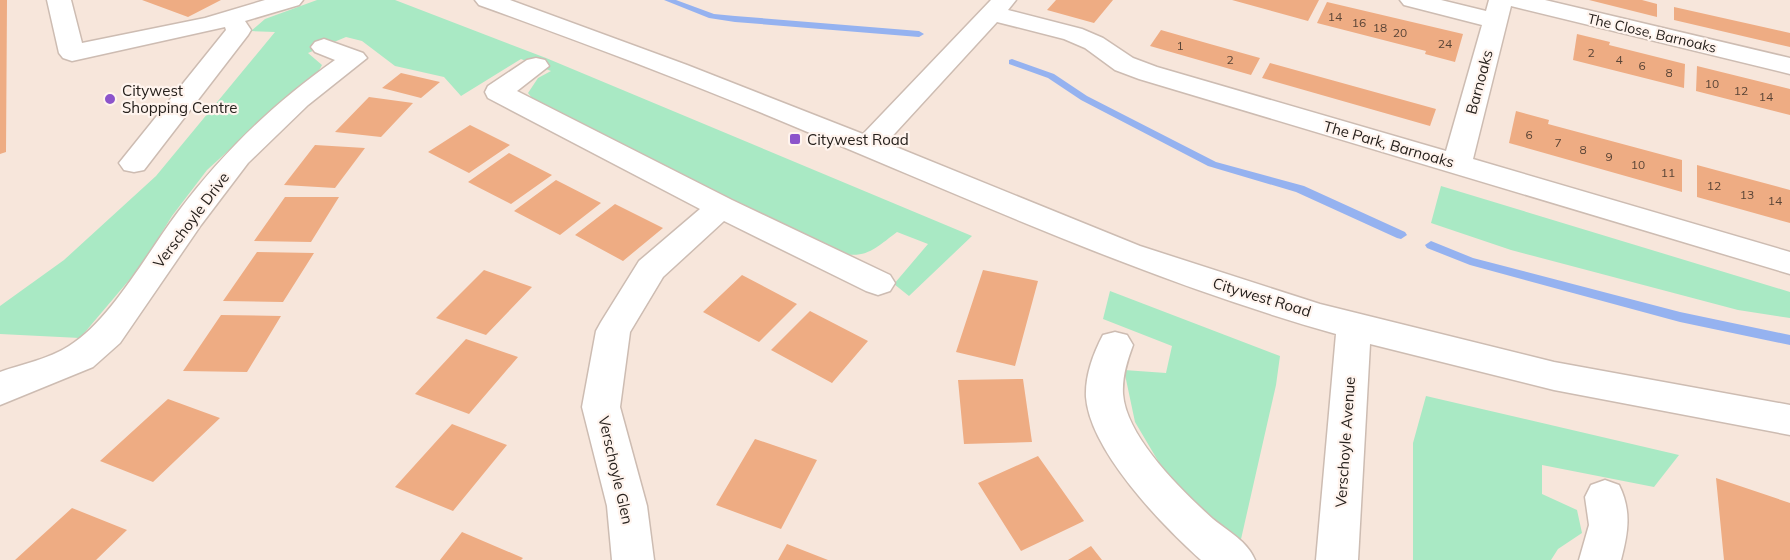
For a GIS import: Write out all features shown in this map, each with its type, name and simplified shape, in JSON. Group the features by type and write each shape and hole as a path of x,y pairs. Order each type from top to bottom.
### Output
{"street":[{"path":"59,0 72,52 231,18 291,0"},
{"name":"Citywest Road","path":"487,0 632,53 867,147 1011,208 1167,268 1450,352 1569,380 1790,420"},
{"path":"1412,0 1498,10"},
{"name":"The Close, Barnoaks","path":"1515,0 1790,66"},
{"path":"867,147 999,6"},
{"name":"The Park, Barnoaks","path":"999,6 1094,43 1124,64 1148,73 1790,263"},
{"name":"Barnoaks","path":"1457,164 1498,10"},
{"path":"134,163 239,30 231,18"},
{"name":"Verschoyle Drive","path":"0,390 13,382 80,357 108,334 190,218 238,158 298,99 354,58 324,46"},
{"path":"536,66 498,92 721,207 878,283"},
{"name":"Verschoyle Glen","path":"633,560 627,506 601,407 613,331 651,269 721,207"},
{"name":"Verschoyle Avenue","path":"1337,560 1354,324"},
{"path":"1115,345 1104,376 1107,410 1135,462 1208,543 1234,560"},
{"path":"1600,560 1608,525 1605,497"}],"green space":[{"path":"317,0 395,0 546,58 972,236 909,296 894,284 928,244 897,232 878,247 865,253 850,255 841,253 536,103 528,93 538,78 551,71 521,59 461,96 444,77 395,66 362,41 346,37 308,53 322,65 316,76 305,81 207,170 172,216 141,266 80,338 0,334 0,306 64,260 156,176 275,32 251,31 265,19"},
{"path":"1441,186 1790,292 1790,318 1738,310 1511,250 1431,223"},
{"path":"1110,291 1280,356 1276,385 1239,548 1174,488 1135,422 1124,370 1166,373 1172,346 1103,319"},
{"path":"1426,396 1679,455 1654,487 1542,465 1542,494 1577,510 1582,533 1558,549 1551,560 1413,560 1413,443"}],"building":[{"path":"0,0 7,0 6,152 0,154"},
{"path":"142,0 221,0 188,17"},
{"path":"1056,0 1113,0 1094,23 1047,10"},
{"path":"1232,0 1319,0 1308,21"},
{"path":"1589,0 1642,0 1657,4 1657,17"},
{"path":"1327,2 1463,34 1455,62 1425,54 1426,51 1317,23"},
{"path":"1674,7 1790,33 1790,47 1674,20"},
{"path":"1161,30 1260,58 1251,75 1150,46"},
{"path":"1577,34 1610,42 1609,45 1685,64 1684,88 1573,60"},
{"path":"1270,63 1436,109 1430,126 1262,78"},
{"path":"1697,66 1790,89 1790,115 1696,91"},
{"path":"401,73 440,82 421,98 382,88"},
{"path":"369,97 413,103 381,137 335,132"},
{"path":"1516,111 1549,120 1548,124 1682,160 1682,192 1509,143"},
{"path":"470,125 510,145 469,173 428,152"},
{"path":"315,145 365,148 335,188 284,185"},
{"path":"509,153 552,175 511,204 468,182"},
{"path":"1697,165 1790,190 1790,223 1697,197"},
{"path":"556,180 601,203 560,235 514,211"},
{"path":"285,197 339,197 311,242 254,241"},
{"path":"615,204 663,228 623,261 575,235"},
{"path":"257,252 314,253 283,302 223,301"},
{"path":"484,270 532,287 486,335 436,318"},
{"path":"983,270 1038,281 1015,366 956,352"},
{"path":"742,275 797,304 759,342 703,312"},
{"path":"810,311 868,341 832,383 771,350"},
{"path":"221,315 281,316 247,372 183,371"},
{"path":"466,339 518,357 469,414 415,394"},
{"path":"1023,379 1032,442 964,444 958,380"},
{"path":"168,399 220,418 153,482 100,461"},
{"path":"452,424 507,445 453,511 395,487"},
{"path":"755,439 817,460 781,529 716,505"},
{"path":"1038,456 1084,521 1021,551 978,483"},
{"path":"1716,478 1790,503 1790,560 1724,560"},
{"path":"72,508 127,530 96,560 15,560"},
{"path":"462,532 523,558 521,560 440,560"},
{"path":"787,544 828,560 778,560"},
{"path":"1091,546 1102,560 1068,560"}],"waterway":[{"path":"668,0 712,16 919,34"},
{"path":"1012,62 1051,76 1084,98 1212,164 1300,189 1401,235"},
{"path":"1431,245 1470,261 1680,317 1790,340"}],"place":[{"name":"Citywest Shopping Centre","path":"110,99"},
{"name":"Citywest Road","path":"795,139"}]}
